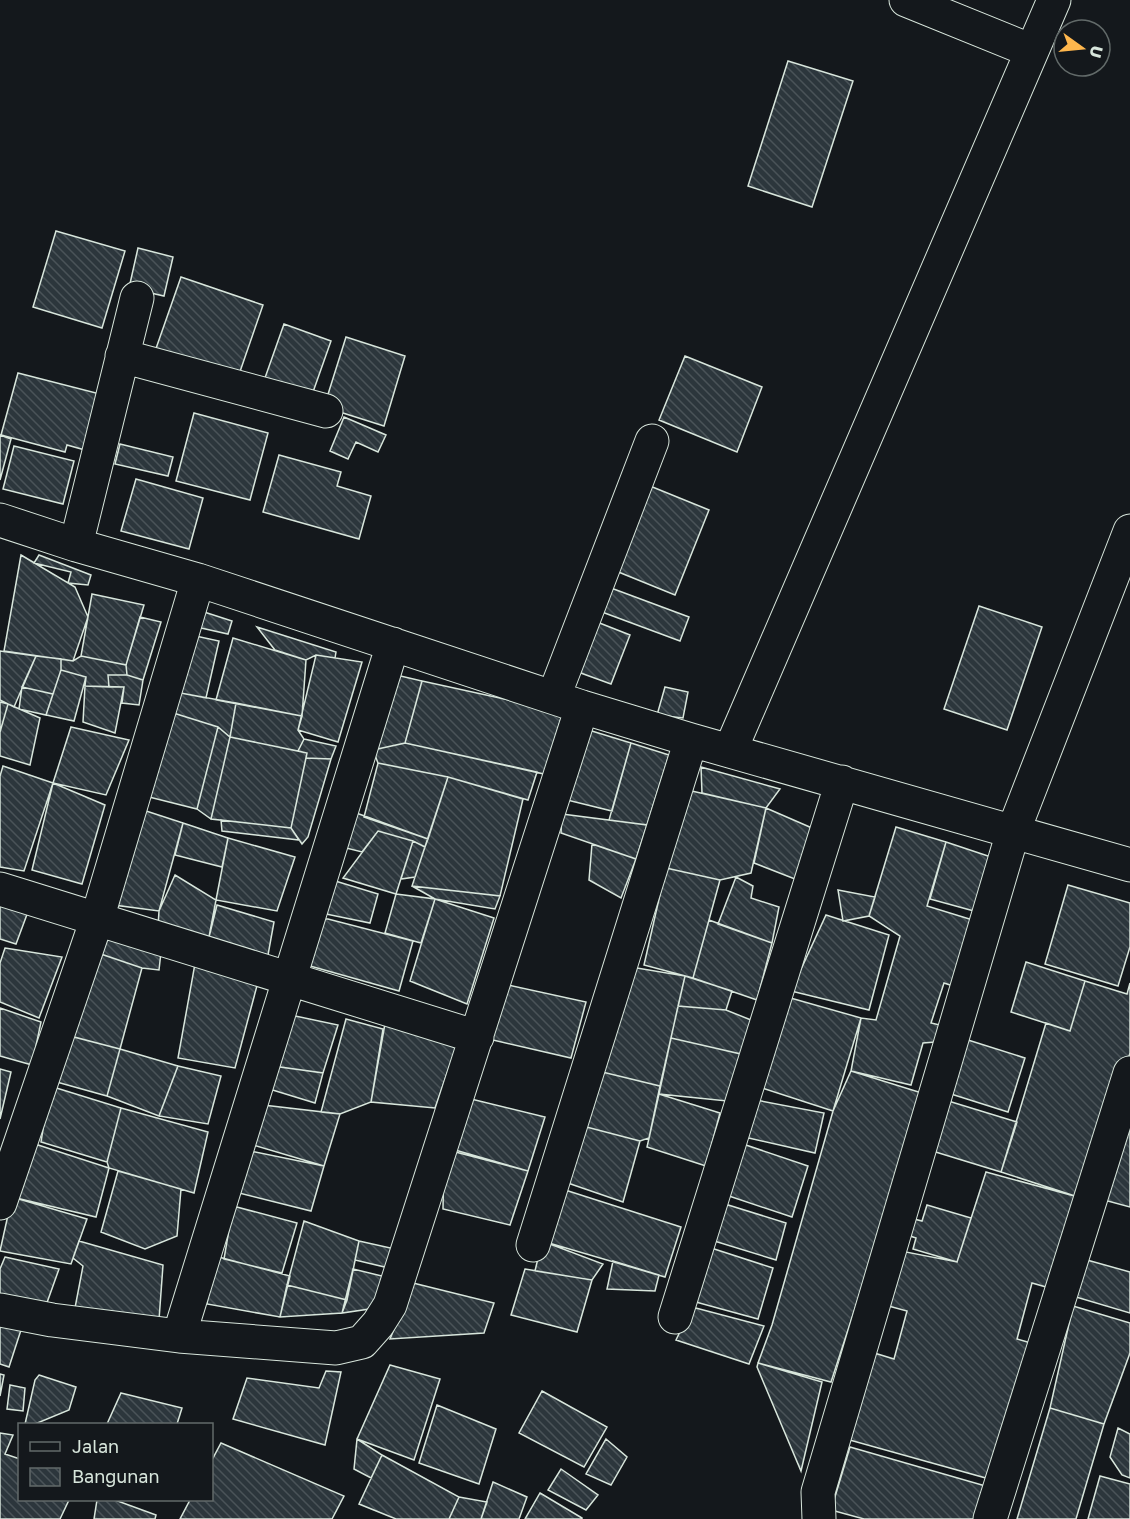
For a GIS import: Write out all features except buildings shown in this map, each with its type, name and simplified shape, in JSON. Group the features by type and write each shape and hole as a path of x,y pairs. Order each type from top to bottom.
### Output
{"street":[{"path":"906,0 1032,51"},
{"path":"729,752 1054,0"},
{"path":"76,545 137,298"},
{"path":"122,356 326,411"},
{"path":"0,1310 52,1320 179,1336 336,1348 362,1341 378,1324 390,1305 438,1150 477,1037 568,701 652,441"},
{"path":"2,529 76,545 198,580 729,752 1130,865"},
{"path":"819,1519 818,1492 1013,832 1130,531"},
{"path":"0,1203 98,919 198,580"},
{"path":"179,1336 393,644"},
{"path":"533,1245 691,740"},
{"path":"675,1317 842,782"},
{"path":"0,889 477,1037"},
{"path":"990,1519 1130,1073"}]}
